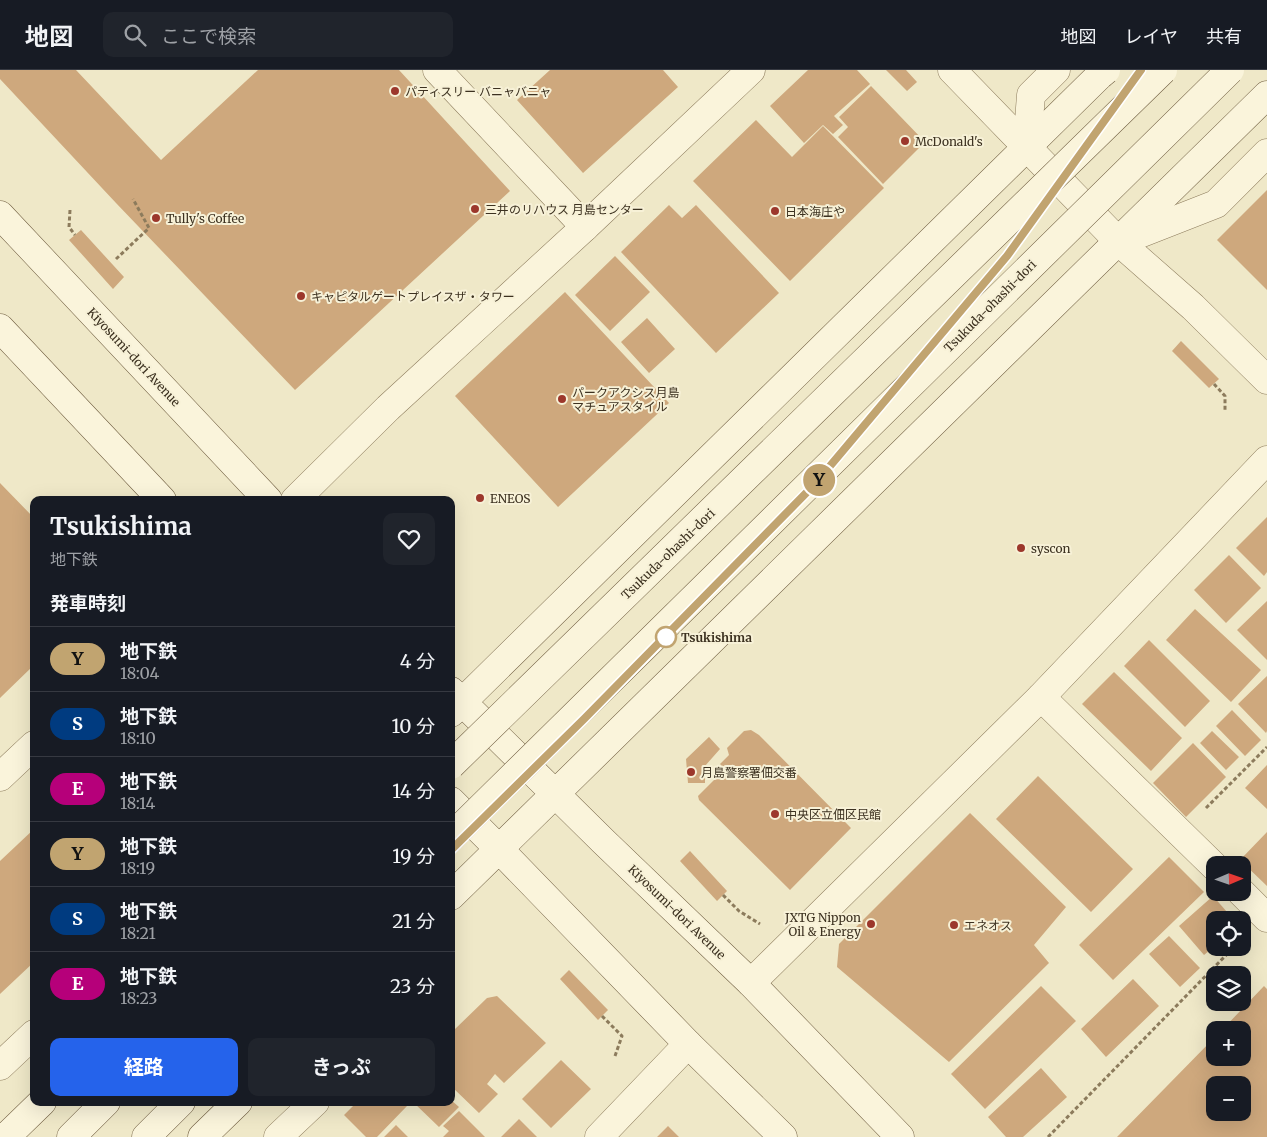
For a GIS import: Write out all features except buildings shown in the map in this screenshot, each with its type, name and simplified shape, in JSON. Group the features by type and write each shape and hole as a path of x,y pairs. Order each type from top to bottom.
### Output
{"main road":[{"path":"437,70 585,227"},
{"path":"299,496 388,408 585,227 751,70"},
{"path":"952,70 1119,242 1193,307 1267,380"},
{"path":"1027,147 1031,95 1056,70"},
{"name":"Tsukuda-ohashi-dori","path":"455,761 1163,70"},
{"name":"Tsukuda-ohashi-dori","path":"455,833 1230,70"},
{"path":"455,702 1103,72"},
{"path":"455,892 1267,95"},
{"path":"1119,242 1216,204 1267,153"},
{"name":"Kiyosumi-dori Avenue","path":"0,214 264,496"},
{"path":"0,328 158,496"},
{"path":"751,983 1041,697 1267,460"},
{"path":"1041,697 1206,858"},
{"name":"Kiyosumi-dori Avenue","path":"455,702 555,794 751,983 900,1137"},
{"path":"0,777 30,749"},
{"path":"455,805 688,1044 783,1137"},
{"path":"1250,901 1267,918"},
{"path":"0,1066 30,1038"},
{"path":"599,1137 688,1044"},
{"path":"6,1137 38,1106"},
{"path":"70,1137 102,1106"},
{"path":"146,1137 177,1106"},
{"path":"202,1137 234,1106"},
{"path":"278,1137 311,1106"}],"path":[{"path":"116,259 149,228 134,199"},
{"path":"70,210 69,227 75,235"},
{"path":"1214,384 1225,396 1225,412"},
{"path":"1181,833 1267,747"},
{"path":"723,895 739,911 762,926"},
{"path":"1048,1137 1225,956"},
{"path":"602,1016 622,1036 615,1056"}],"metro line":[{"name":"Y","path":"455,846 584,719 814,485 1007,256 1141,70"}],"place":[{"name":"パティスリー バニャバニャ","path":"395,91"},
{"name":"McDonald's","path":"905,141"},
{"name":"三井のリハウス 月島センター","path":"475,209"},
{"name":"日本海庄や","path":"775,211"},
{"name":"Tully's Coffee","path":"156,218"},
{"name":"キャピタルゲートプレイスザ・タワー","path":"301,296"},
{"name":"パークアクシス月島 マチュアスタイル","path":"562,399"},
{"name":"ENEOS","path":"480,498"},
{"name":"syscon","path":"1021,548"},
{"name":"Tsukishima","path":"666,637"},
{"name":"月島警察署佃交番","path":"691,772"},
{"name":"中央区立佃区民館","path":"775,814"},
{"name":"JXTG Nippon Oil & Energy","path":"871,924"},
{"name":"エネオス","path":"954,925"}]}
